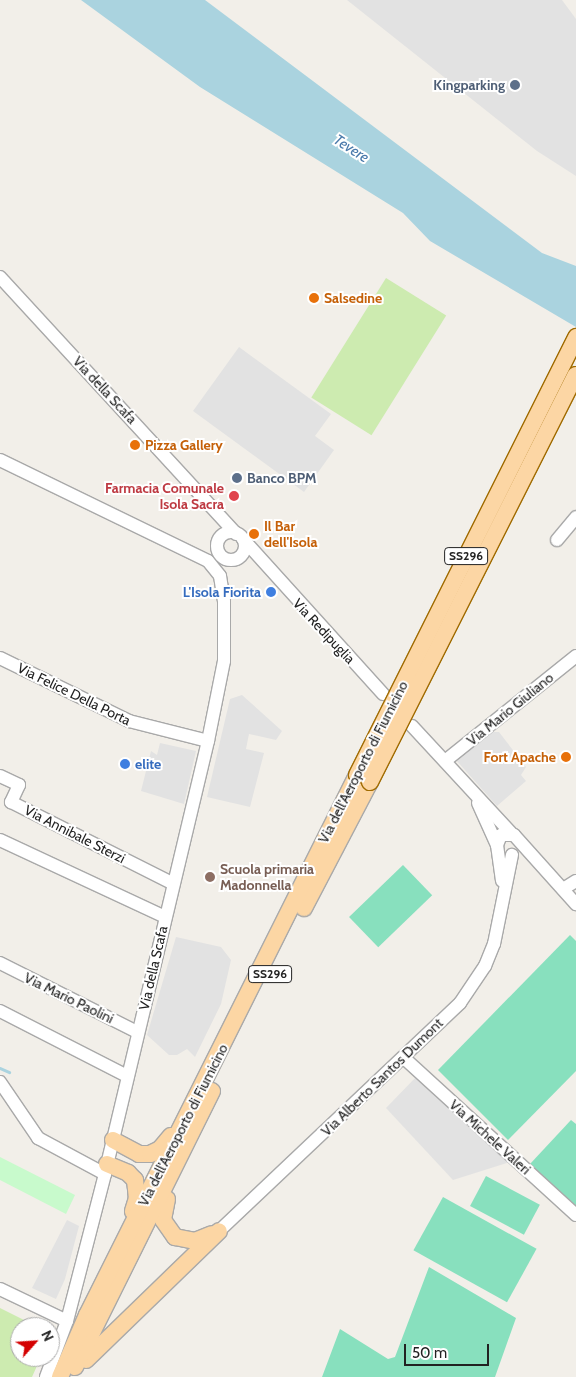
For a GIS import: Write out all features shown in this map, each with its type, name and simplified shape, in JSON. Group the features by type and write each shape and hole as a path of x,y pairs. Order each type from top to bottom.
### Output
{"main road":[{"name":"Via dell'Aeroporto di Fiumicino","path":"71,1377 287,941 576,337"},
{"name":"Via dell'Aeroporto di Fiumicino","path":"60,1377 124,1241 190,1110 576,374"},
{"path":"113,1140 139,1154 150,1154 164,1145 190,1110"},
{"path":"176,1168 163,1215 168,1231 178,1240 195,1241 219,1231"},
{"path":"106,1169 128,1172 136,1180 137,1198 124,1241"},
{"path":"71,1377 98,1346 219,1231"}],"street":[{"name":"Via della Scafa","path":"0,277 209,505 240,536 264,567"},
{"path":"0,460 202,558 212,565 220,576 244,551 240,536 225,534 202,558"},
{"name":"Via della Scafa","path":"209,505 216,526 218,543"},
{"path":"557,540 576,517"},
{"path":"218,543 220,555 250,560 264,567"},
{"name":"Via Redipuglia","path":"264,567 383,694"},
{"name":"Via della Scafa","path":"46,1377 67,1321 106,1169 208,741 224,661 224,601 220,576"},
{"name":"Via Mario Giuliano","path":"444,761 576,656"},
{"name":"Via Felice Della Porta","path":"0,658 128,721 208,741"},
{"path":"412,726 576,904"},
{"name":"Via Annibale Sterzi","path":"0,776 19,785 11,802 174,884"},
{"path":"472,791 502,854 534,858"},
{"path":"503,896 497,846 501,835 515,836"},
{"path":"503,896 512,855 519,846 515,836"},
{"path":"0,840 165,917"},
{"path":"563,889 576,881"},
{"name":"Via Alberto Santos Dumont","path":"219,1231 460,1003 485,966 500,921 503,896"},
{"name":"Via Mario Paolini","path":"0,963 138,1032"},
{"path":"0,1012 127,1076"},
{"name":"Via Michele Valeri","path":"404,1058 576,1215"},
{"path":"0,1082 38,1138 106,1169"},
{"path":"0,1289 67,1321"}],"green space":[{"path":"386,278 446,316 371,435 311,398"},
{"path":"403,865 432,895 378,947 349,917"},
{"path":"570,935 576,941 576,1071 508,1140 438,1070"},
{"path":"571,1120 576,1124 576,1207 530,1164"},
{"path":"0,1157 75,1195 66,1214 0,1180"},
{"path":"486,1176 540,1205 524,1235 470,1206"},
{"path":"443,1197 537,1249 507,1302 413,1250"},
{"path":"429,1267 516,1318 495,1377 322,1377 340,1329 388,1359 395,1357"},
{"path":"0,1308 18,1317 10,1317 10,1367 36,1367 32,1377 0,1377"}],"shaded area":[{"name":"Kingparking","path":"347,0 562,0 576,19 576,176 537,151"},
{"path":"239,347 331,414 315,436 334,450 304,492 193,411"},
{"path":"242,695 282,731 276,740 249,734 246,749 264,753 250,807 207,797 230,699"},
{"path":"489,732 499,732 526,767 521,775 526,781 497,806 456,760"},
{"path":"160,743 196,751 184,804 141,791 151,751 157,755"},
{"path":"176,937 221,947 231,960 221,1004 195,1057 187,1049 177,1055 169,1055 147,1035"},
{"path":"418,1075 510,1162 453,1180 386,1108"},
{"path":"67,1220 79,1226 65,1279 56,1299 32,1288"}],"water":[{"name":"Tevere","path":"81,0 205,0 542,253 576,266 576,327 430,241 403,213 200,87"}],"waterway":[{"path":"0,1068 9,1072"}],"place":[{"name":"Kingparking","path":"515,85"},
{"name":"Salsedine","path":"314,298"},
{"name":"Pizza Gallery","path":"135,445"},
{"name":"Banco BPM","path":"237,478"},
{"name":"Farmacia Comunale Isola Sacra","path":"234,496"},
{"name":"Il Bar dell'Isola","path":"254,534"},
{"name":"L'Isola Fiorita","path":"271,592"},
{"name":"Fort Apache","path":"566,757"},
{"name":"elite","path":"125,764"},
{"name":"Scuola primaria Madonnella","path":"210,877"}]}
